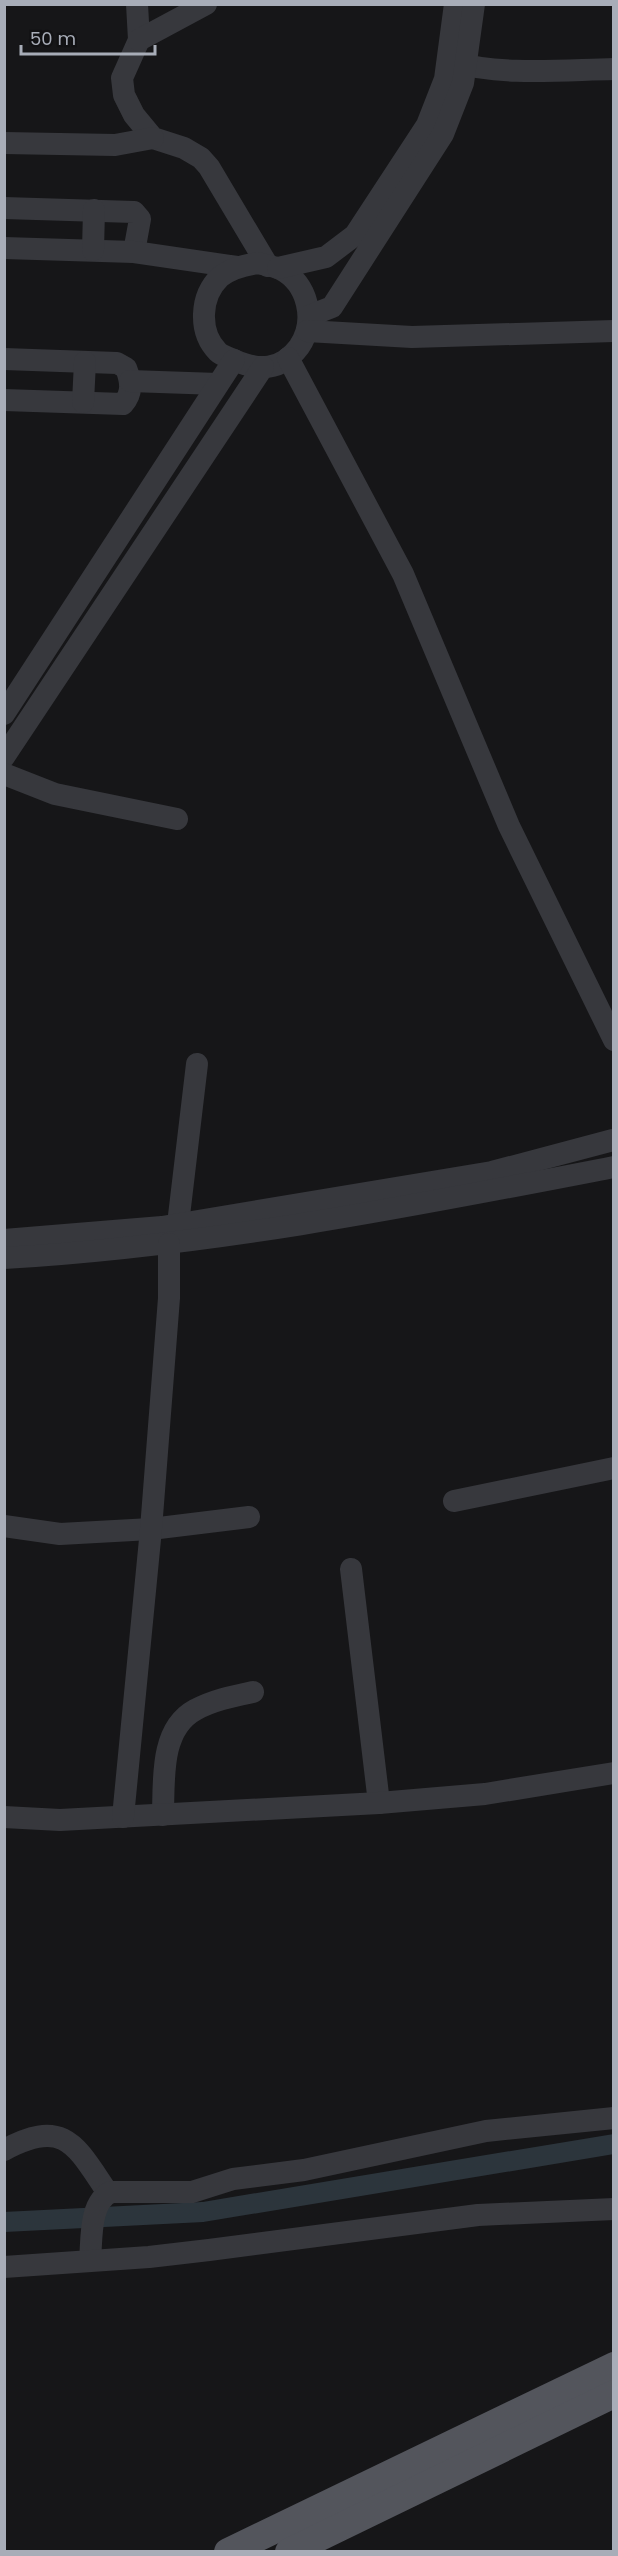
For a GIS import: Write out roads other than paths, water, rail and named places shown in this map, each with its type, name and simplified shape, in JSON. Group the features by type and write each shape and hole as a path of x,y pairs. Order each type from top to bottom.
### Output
{"main road":[{"path":"228,2552 614,2366"},
{"path":"288,2552 614,2394"}],"street":[{"path":"137,4 139,40 124,69 122,87 128,105 153,138"},
{"path":"139,40 206,4"},
{"path":"308,324 332,307 443,134 463,83 457,63 455,4"},
{"path":"273,267 327,257 356,235 427,125 445,79 457,63 474,4"},
{"path":"457,63 516,70 614,69"},
{"path":"4,143 116,145 153,138 184,147 201,158 209,167 273,267"},
{"path":"4,208 134,212 140,219 134,252"},
{"path":"93,250 94,210"},
{"path":"4,248 134,252 237,267 258,263 273,267 291,276 301,287 307,301 308,324 299,347 288,358 253,368 218,352 207,335 203,315 207,295 220,278 237,267"},
{"path":"308,324 412,337 614,331"},
{"path":"288,358 403,574 509,826 614,1040"},
{"path":"4,359 117,363 126,368 130,381 129,396 123,404 4,400"},
{"path":"4,714 234,360"},
{"path":"83,402 85,362"},
{"path":"4,757 263,367"},
{"path":"130,381 218,384"},
{"path":"4,774 55,794 177,819"},
{"path":"123,1817 151,1529 173,1234 197,1064"},
{"path":"4,1258 121,1250 173,1234 492,1172 613,1139"},
{"path":"4,1240 173,1234 408,1207 614,1167"},
{"path":"454,1502 614,1468"},
{"path":"4,1526 60,1534 151,1529 249,1517"},
{"path":"351,1569 380,1803"},
{"path":"163,1815 167,1754 172,1736 181,1722 194,1710 210,1703 253,1692"},
{"path":"4,1817 60,1820 380,1803 485,1794 614,1773"},
{"path":"99,2210 116,2191 192,2192 233,2179 304,2170 486,2131 614,2118"},
{"path":"4,2150 41,2136 56,2136 69,2141 83,2156 99,2210 90,2260"},
{"path":"4,2267 209,2250 459,2217 614,2209"}],"waterway":[{"path":"4,2222 203,2212 614,2144"}]}
